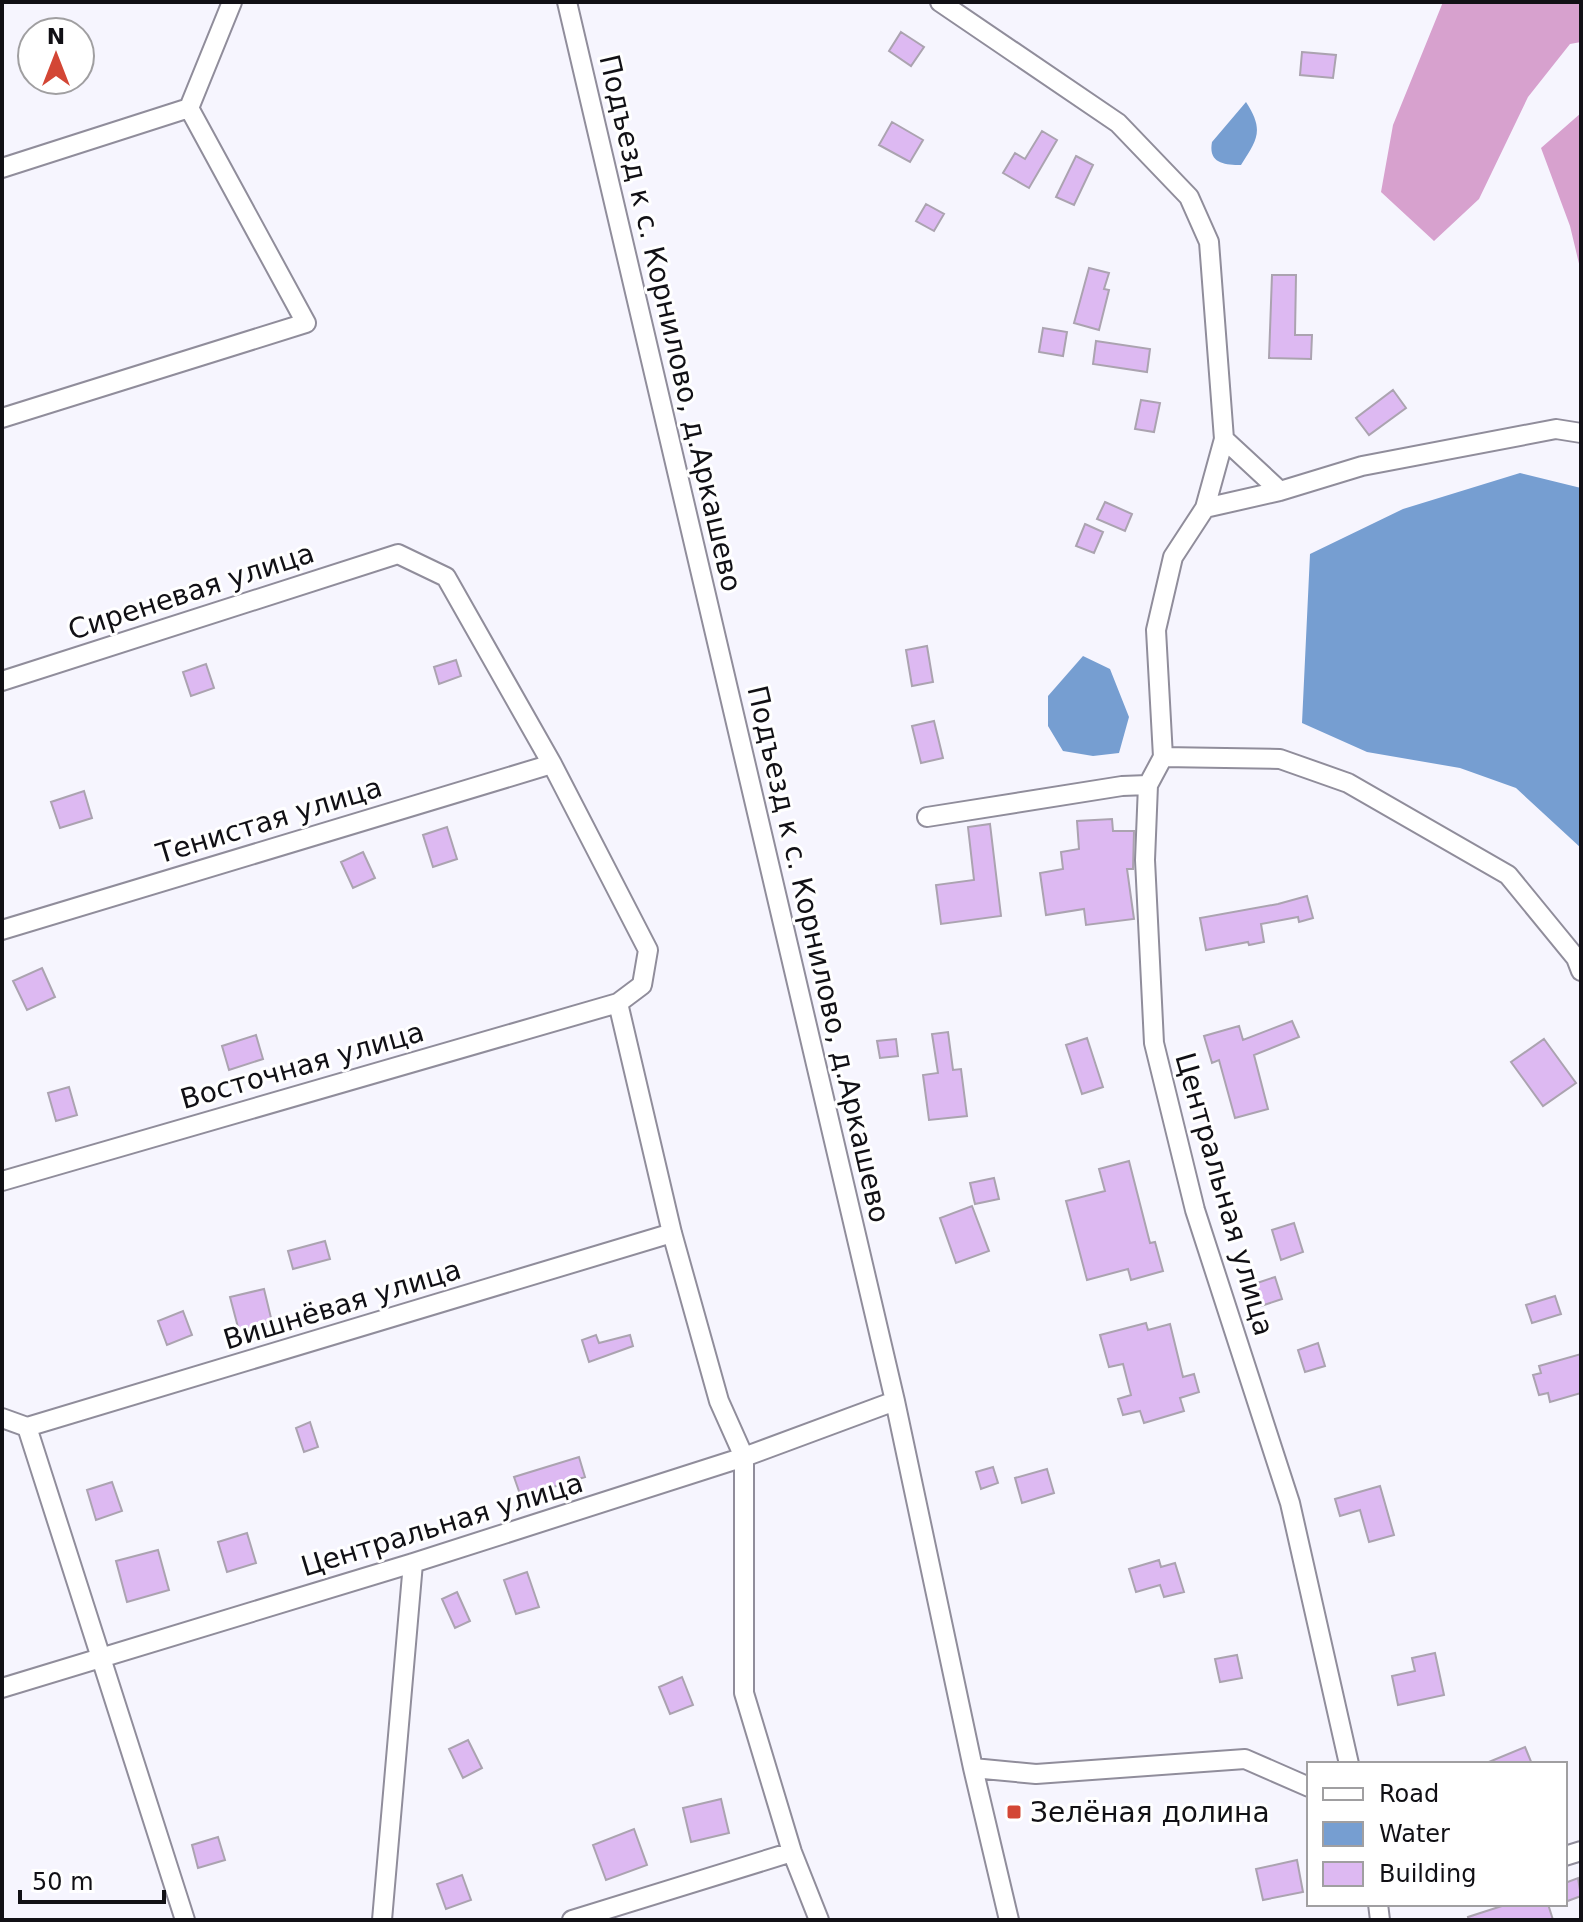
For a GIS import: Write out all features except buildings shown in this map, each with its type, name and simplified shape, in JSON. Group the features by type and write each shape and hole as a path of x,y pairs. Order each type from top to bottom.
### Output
{"street":[{"path":"189,108 232,2"},
{"name":"Подъезд к с. Корнилово, д.Аркашево","path":"567,2 895,1401 973,1768 1009,1920"},
{"path":"940,2 1118,123 1189,197 1209,242 1224,439 1205,508 1173,557 1156,630 1163,757 1280,759 1348,783 1508,875 1576,958 1581,971"},
{"path":"2,168 189,108"},
{"path":"2,418 306,323 189,108"},
{"path":"1205,508 1280,491 1362,466 1556,429 1581,433"},
{"path":"1224,439 1280,491"},
{"name":"Сиреневая улица","path":"2,681 398,554 446,577 552,764"},
{"name":"Центральная улица","path":"1163,757 1148,785 1145,860 1154,1043 1195,1210 1290,1503 1349,1762"},
{"path":"552,764 648,950 642,985 618,1003 672,1233 719,1401 744,1457 744,1693 792,1852 819,1920"},
{"name":"Тенистая улица","path":"2,930 552,764"},
{"path":"927,817 1122,786 1148,785"},
{"name":"Восточная улица","path":"2,1181 618,1003"},
{"name":"Вишнёвая улица","path":"27,1427 672,1233"},
{"name":"Центральная улица","path":"2,1688 413,1563 744,1457 895,1401"},
{"path":"2,1418 27,1427 185,1920"},
{"path":"382,1920 413,1563"},
{"path":"973,1768 1036,1774 1245,1759 1307,1786"},
{"path":"572,1920 792,1852"}],"shaded area":[{"path":"1443,2 1581,2 1581,42 1570,44 1528,97 1479,199 1434,241 1381,192 1393,125"},
{"path":"1581,113 1581,272 1570,226 1541,148"}],"water":[{"path":"1246,102 1257,127 1255,141 1241,165 1215,159 1212,142"},
{"path":"1520,473 1581,488 1581,848 1516,788 1460,768 1367,752 1302,723 1310,554 1403,509"},
{"path":"1083,656 1110,669 1129,717 1119,753 1093,756 1063,751 1048,726 1048,696"}],"place":[{"name":"Зелёная долина","path":"1014,1812"}]}
